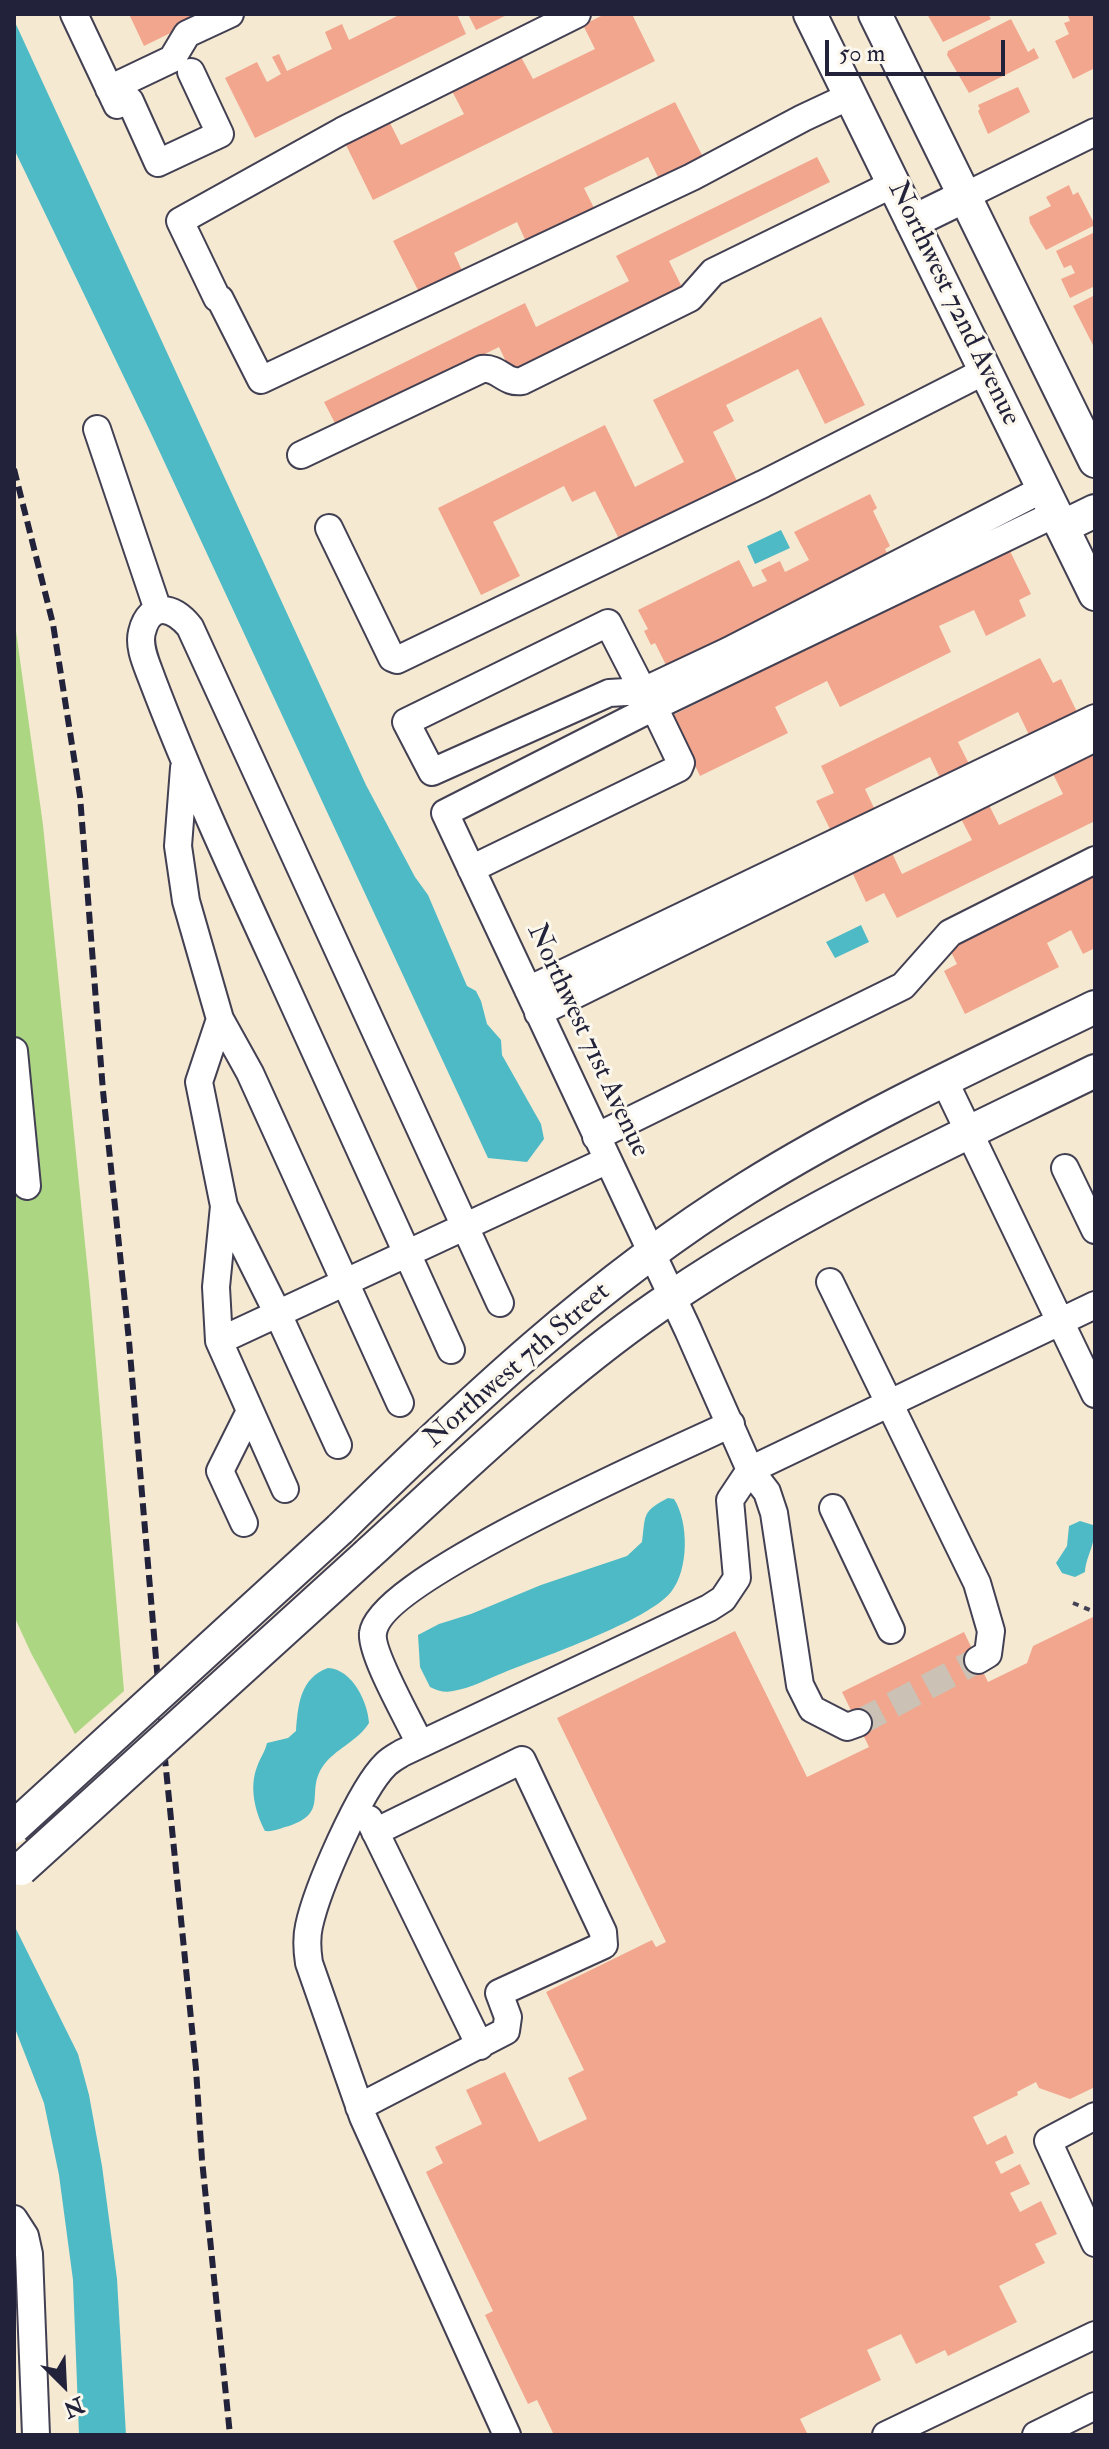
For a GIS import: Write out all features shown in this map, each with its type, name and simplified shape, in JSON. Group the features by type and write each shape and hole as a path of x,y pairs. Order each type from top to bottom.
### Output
{"main road":[{"name":"Northwest 72nd Avenue","path":"810,14 1095,594"},
{"name":"Northwest 72nd Avenue","path":"875,14 1095,461"},
{"path":"912,222 965,196"},
{"path":"1053,510 1095,511"},
{"name":"Northwest 7th Street","path":"14,1827 340,1529 405,1465 602,1290 744,1189 819,1144 1095,1007"},
{"name":"Northwest 7th Street","path":"18,1872 527,1410 594,1354 671,1297 788,1226 1095,1071"}],"street":[{"path":"74,14 113,98"},
{"path":"113,98 172,59 187,34 230,14"},
{"path":"577,14 342,131 180,221 261,380 692,177 850,96"},
{"path":"113,98 124,95 130,101 158,163 220,134 191,72"},
{"path":"965,196 1095,132"},
{"path":"301,455 482,369 496,370 509,381 522,381 690,298 713,272 893,184"},
{"path":"329,528 392,658 397,660 763,484 985,371"},
{"path":"97,429 158,610"},
{"path":"471,869 679,768 681,763 648,699 608,623 406,722 432,772 609,693 648,699 1053,510"},
{"path":"451,1350 184,764 144,657 141,633 151,615 158,610 169,609 181,616 190,627 500,1303"},
{"name":"Northwest 71st Avenue","path":"648,699 445,813 750,1470 767,1492 774,1513 800,1685 812,1709 847,1727 858,1723"},
{"path":"533,1002 1095,718"},
{"path":"533,1002 656,957 722,921 1095,738"},
{"path":"184,764 178,846 186,901 220,1019 250,1073 400,1403"},
{"path":"219,1341 465,1227 602,1148 903,986 950,933 1095,860"},
{"path":"220,1019 199,1082 224,1206 338,1445"},
{"path":"14,1051 27,1186"},
{"path":"944,1080 1095,1394"},
{"path":"1065,1168 1095,1230"},
{"path":"224,1206 216,1287 219,1341 285,1489"},
{"path":"830,1282 977,1583 991,1631 988,1654 978,1660"},
{"path":"507,2435 359,2107 315,1982 306,1945 320,1890 361,1802 387,1763 420,1744 723,1599 737,1578 730,1500 750,1470 1095,1305"},
{"path":"244,1523 220,1471 250,1411"},
{"path":"420,1744 374,1648 373,1628 381,1616 413,1588 462,1556 731,1424"},
{"path":"833,1508 891,1630"},
{"path":"359,2107 506,2031 508,2017 499,1993 604,1945 603,1932 522,1760 375,1832"},
{"path":"361,1802 480,2046"},
{"path":"1095,2116 1048,2141 1095,2243"},
{"path":"14,2219 25,2236 29,2254 22,2295 36,2435"},
{"path":"886,2435 1095,2335"},
{"path":"1036,2435 1095,2406"}],"path":[{"path":"1073,1603 1095,1612"}],"green space":[{"path":"14,617 43,825 90,1293 124,1691 75,1734 14,1616"}],"water":[{"path":"14,20 366,785 415,877 428,895 467,986 476,991 487,1024 501,1040 502,1055 541,1124 544,1139 527,1162 488,1158 149,429 14,149"},
{"path":"781,530 790,548 755,564 747,546"},
{"path":"861,925 869,942 835,958 826,942"},
{"path":"668,1498 674,1499 682,1520 684,1559 677,1583 659,1603 618,1626 473,1686 447,1692 430,1687 420,1667 418,1635 541,1585 627,1556 642,1542 646,1515"},
{"path":"1080,1521 1093,1525 1094,1537 1085,1572 1075,1577 1062,1573 1056,1563 1067,1546 1069,1526"},
{"path":"328,1668 344,1674 357,1688 366,1706 369,1723 323,1766 309,1814 289,1826 265,1831 253,1791 258,1764 267,1743 288,1738 296,1731 306,1685 311,1678"},
{"path":"14,1925 78,2054 89,2095 117,2279 126,2435 79,2435 73,2280 59,2175 44,2103 14,2026"}],"building":[{"path":"129,14 209,14 144,46"},
{"path":"401,14 457,14 466,34 255,138 225,78 257,62 267,82 281,74 272,57 279,54 287,71 332,49 325,32 342,24 349,40"},
{"path":"468,14 509,14 476,30"},
{"path":"605,14 632,14 655,61 373,200 345,143 389,121 401,145 464,114 452,91 521,57 533,79 595,49 583,25"},
{"path":"927,14 988,14 991,19 943,42"},
{"path":"1067,14 1095,14 1095,68 1073,79 1055,41 1069,34 1064,23 1070,21"},
{"path":"1011,19 1028,52 1034,48 1039,58 969,93 947,55 948,51"},
{"path":"1018,87 1030,112 988,134 978,105"},
{"path":"675,102 704,159 660,181 648,157 584,188 596,212 528,246 517,222 454,253 465,277 422,298 393,241"},
{"path":"817,157 830,182 669,261 682,287 511,372 499,347 337,427 324,402 525,303 536,327 629,281 616,256"},
{"path":"1069,185 1073,195 1078,192 1095,225 1046,250 1029,217 1051,206 1046,197"},
{"path":"1095,232 1095,286 1070,298 1061,279 1075,273 1071,265 1064,268 1056,251"},
{"path":"1095,295 1095,349 1073,306"},
{"path":"821,317 865,405 825,424 798,369 726,405 734,421 713,432 737,481 619,539 595,491 572,502 564,486 493,522 520,576 481,595 438,508 605,425 635,487 684,462 653,400"},
{"path":"870,494 877,508 873,511 890,546 885,549 890,559 668,669 655,643 651,645 644,631 648,629 638,610 739,560 753,587 767,581 761,570 780,561 785,572 809,560 794,532"},
{"path":"1009,549 1031,594 1019,600 1026,616 986,636 974,610 939,626 951,652 840,707 827,681 775,707 788,733 700,776 671,716"},
{"path":"1040,658 1053,683 1061,679 1077,712 1029,735 1018,712 958,742 970,766 941,780 930,757 865,789 876,812 832,833 816,801 834,793 821,766"},
{"path":"1095,751 1095,821 897,918 884,893 866,902 852,872 892,853 902,874 972,840 959,815 987,801 999,825 1063,794 1052,772"},
{"path":"1095,876 1095,948 1083,954 1071,930 1047,943 1059,967 965,1014 944,971 957,964 949,948"},
{"path":"1095,1616 1095,2087 1070,2099 1039,2088 1036,2082 1017,2092 1018,2095 973,2117 987,2145 1006,2135 1014,2153 995,2162 1001,2174 1020,2164 1030,2184 1010,2193 1020,2212 1041,2201 1057,2234 1035,2244 1045,2263 999,2286 1017,2322 948,2356 945,2350 916,2364 901,2334 867,2350 881,2380 800,2419 807,2433 802,2435 554,2435 537,2400 528,2404 485,2315 493,2311 426,2172 443,2163 435,2147 482,2124 466,2090 505,2072 539,2142 587,2119 568,2078 584,2070 546,1992 652,1940 656,1947 666,1942 557,1718 735,1631 807,1777 869,1747 842,1692 964,1632 988,1682 1027,1663 1033,1646"}],"tunnel":[{"path":"858,1723 978,1660"}],"railway":[{"path":"14,469 53,624 80,796 103,1091 230,2435"}]}
